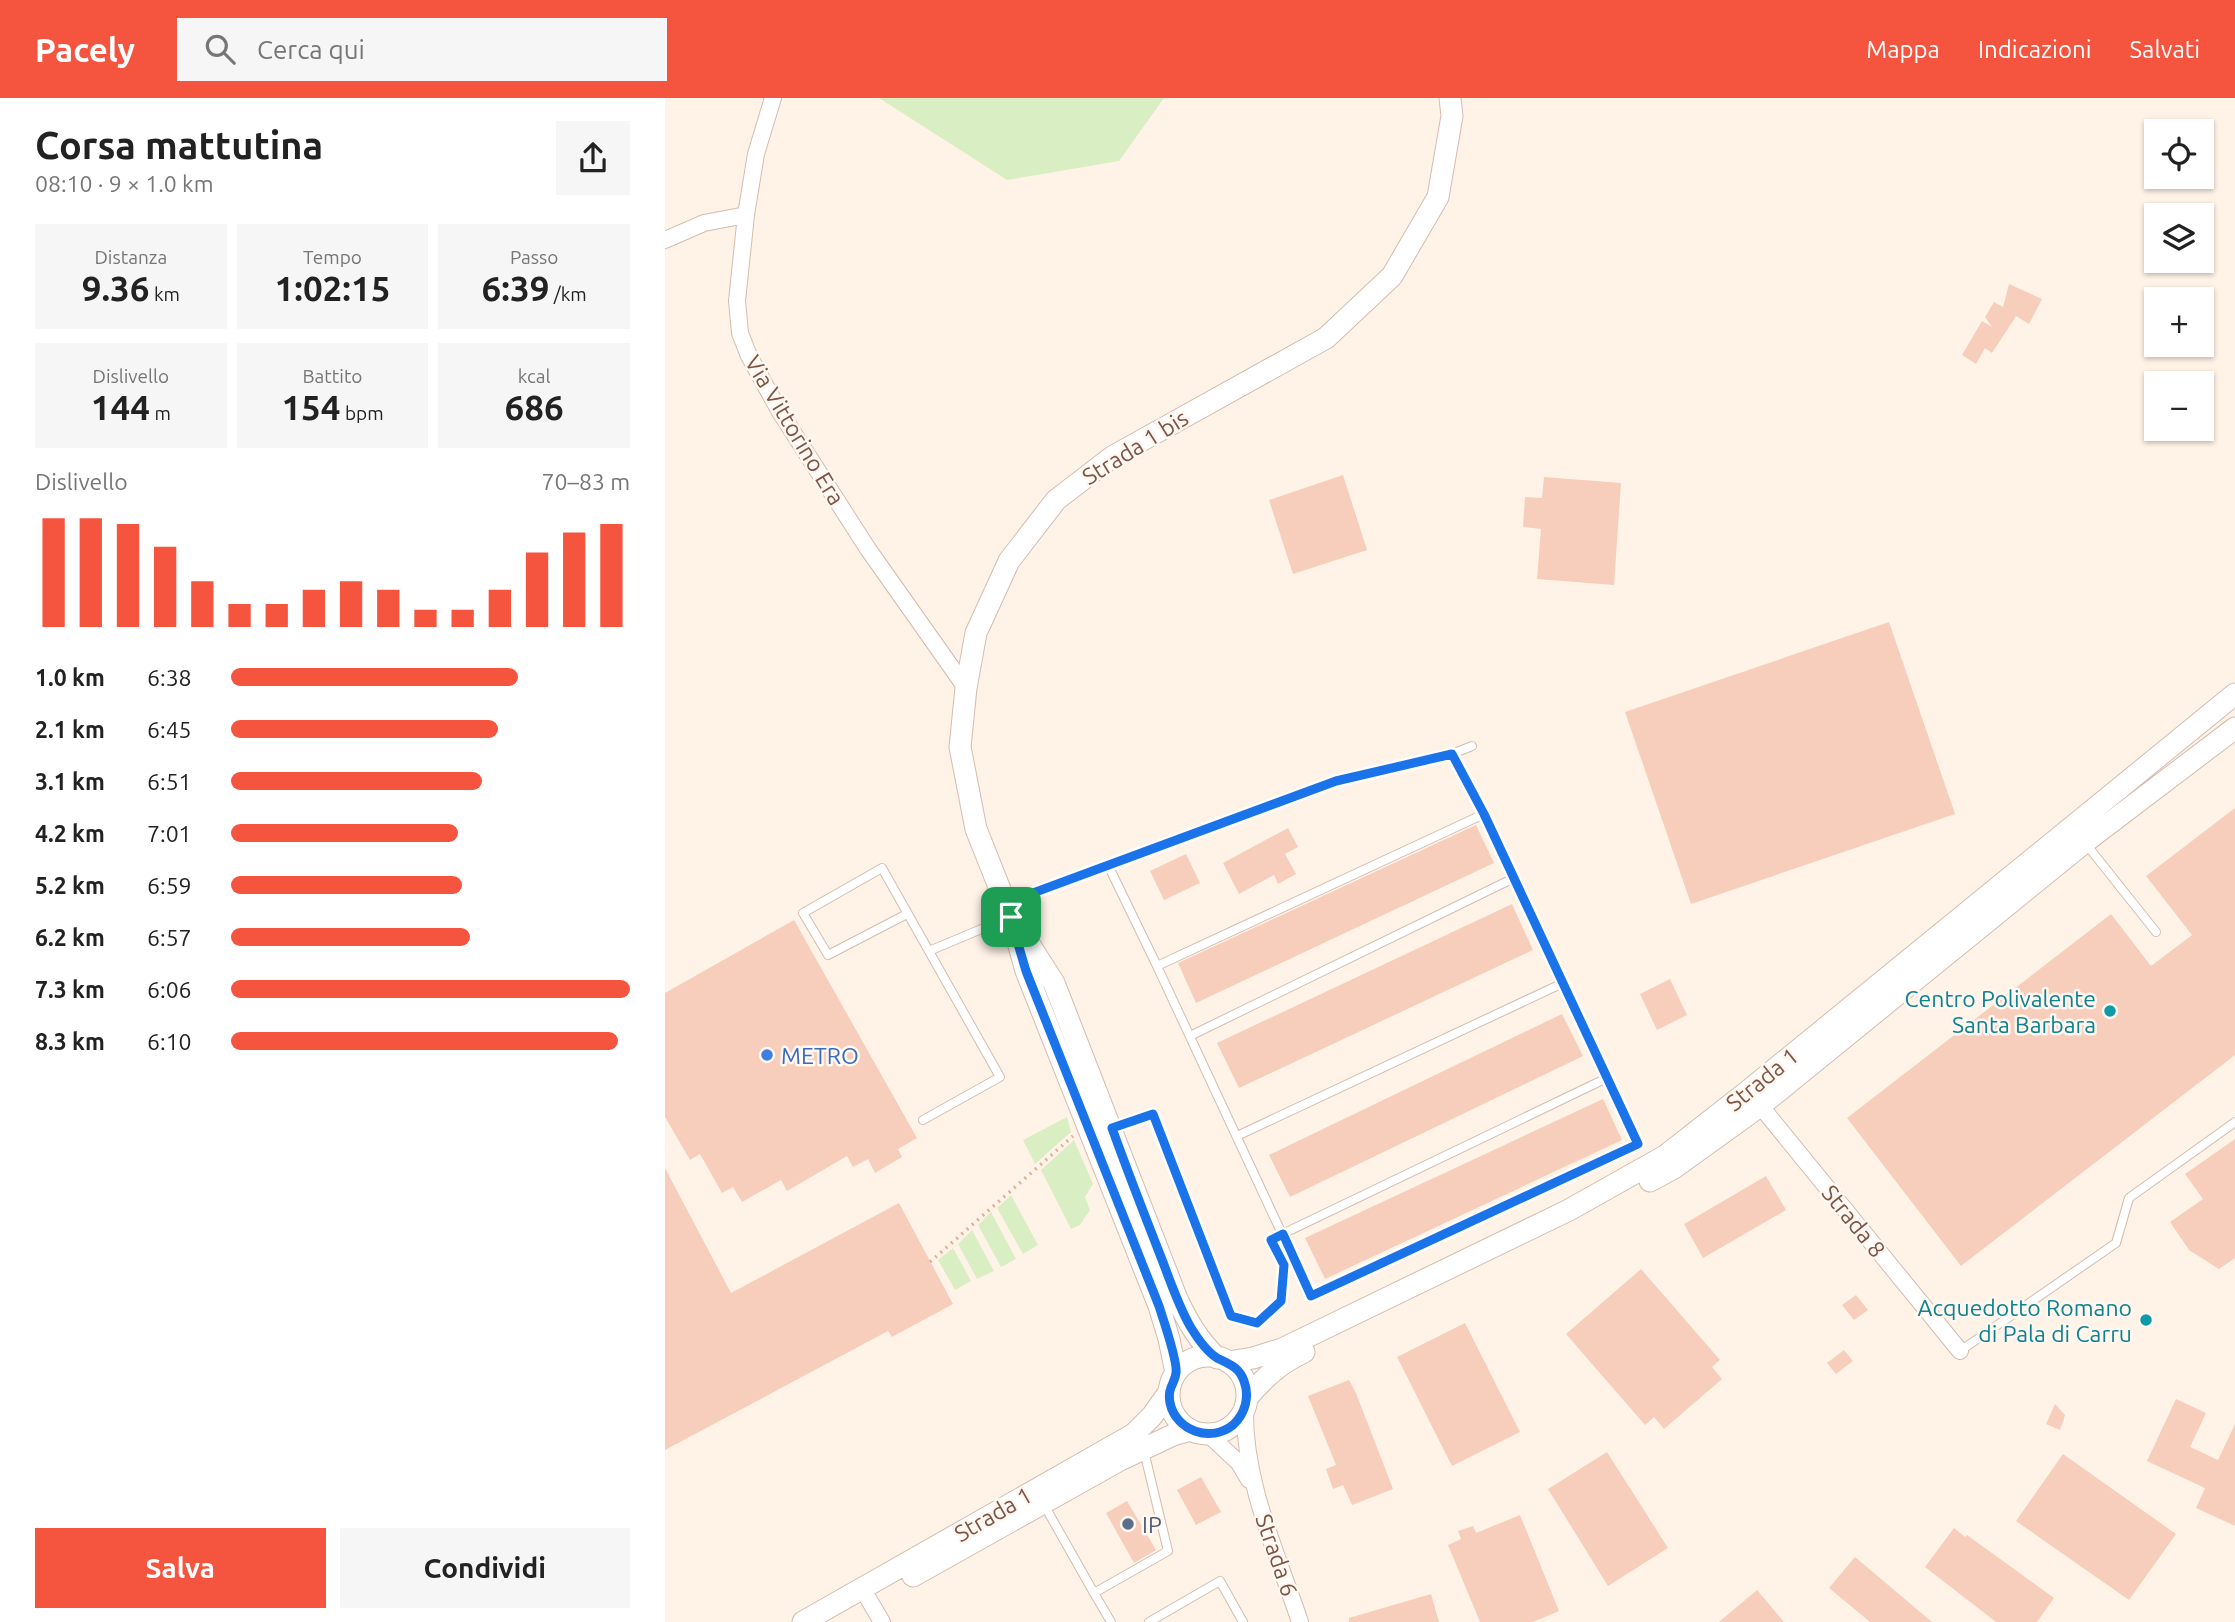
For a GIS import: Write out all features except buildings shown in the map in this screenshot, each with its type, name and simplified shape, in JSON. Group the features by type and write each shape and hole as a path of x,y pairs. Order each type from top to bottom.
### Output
{"street":[{"name":"Via Vittorino Era","path":"773,98 757,154 746,215 737,317 740,333 749,356 780,412 868,549 966,688"},
{"name":"Strada 1 bis","path":"1173,1382 1169,1339 1159,1306 1026,971 1009,910 976,829 960,747 966,688 976,633 1009,561 1056,500 1112,457 1326,338 1392,276 1438,197 1452,116 1450,98"},
{"path":"665,240 705,223 746,215"},
{"name":"Strada 1","path":"1246,1403 1260,1382 1283,1362 1573,1223 1674,1168 2235,694"},
{"name":"Strada 1","path":"1222,1360 1253,1358 1282,1349 1569,1210 1665,1156 1754,1098 2235,729"},
{"name":"Strada 1 bis","path":"1009,910 1054,983 1190,1326 1204,1345 1222,1360"},
{"name":"Strada 8","path":"1754,1098 1960,1351"},
{"path":"1204,1356 1222,1360 1240,1373 1246,1389 1246,1403 1231,1427 1216,1433 1199,1432 1181,1423 1174,1414 1170,1404 1173,1382 1191,1360 1204,1356"},
{"name":"Strada 1","path":"803,1622 866,1595 1045,1493 1134,1434 1152,1416 1173,1382"},
{"name":"Strada 6","path":"1246,1403 1247,1448 1255,1488 1300,1622"},
{"name":"Strada 1","path":"1045,1493 1173,1435 1199,1432"},
{"name":"Strada 6","path":"1199,1432 1239,1463 1255,1488"},
{"path":"866,1595 882,1622"},
{"name":"Strada 1","path":"832,1622 866,1595"}],"lane":[{"path":"929,951 1009,910 1108,865 1336,781 1452,754 1472,746"},
{"path":"1108,865 1191,1036 1311,1296 1638,1144 1484,814 1452,754"},
{"path":"1157,966 1484,814"},
{"path":"2085,842 2156,932"},
{"path":"907,914 828,955 803,913 882,868 1000,1077 923,1120"},
{"path":"1191,1036 1514,878"},
{"path":"1237,1136 1563,983"},
{"path":"1088,1131 1112,1128 1153,1114 1231,1316 1257,1323 1281,1301 1284,1265 1271,1240 1607,1078"},
{"path":"1960,1351 2116,1243 2129,1198 2235,1122"},
{"path":"1094,1593 1168,1551 1143,1449"},
{"path":"1045,1493 1111,1622"},
{"path":"1149,1622 1220,1581 1243,1622"}],"path":[{"path":"930,1262 1088,1131"}],"green space":[{"path":"879,98 1164,98 1119,161 1007,180"},
{"path":"1067,1117 1071,1132 1035,1164 1023,1140"},
{"path":"1074,1140 1093,1184 1085,1197 1090,1210 1080,1225 1071,1229 1041,1170"},
{"path":"1011,1195 1038,1245 1023,1254 997,1208"},
{"path":"991,1212 1016,1259 1001,1267 978,1225"},
{"path":"972,1230 994,1271 977,1279 958,1244"},
{"path":"953,1248 971,1281 955,1290 938,1260"}],"place":[{"name":"Centro Polivalente Santa Barbara","path":"2110,1011"},
{"name":"METRO","path":"767,1055"},
{"name":"Acquedotto Romano di Pala di Carru","path":"2146,1320"},
{"name":"IP","path":"1128,1524"}],"route":[{"path":"1452,754 1484,814 1638,1144 1311,1296 1283,1234 1271,1240 1284,1265 1281,1301 1257,1323 1231,1316 1153,1114 1112,1128 1190,1326 1204,1345 1217,1358 1234,1367 1244,1381 1247,1398 1237,1421 1231,1427 1216,1433 1199,1433 1181,1423 1170,1404 1169,1392 1176,1373 1159,1306 1026,971 1011,917 1006,903 1336,781 1452,754"}]}
